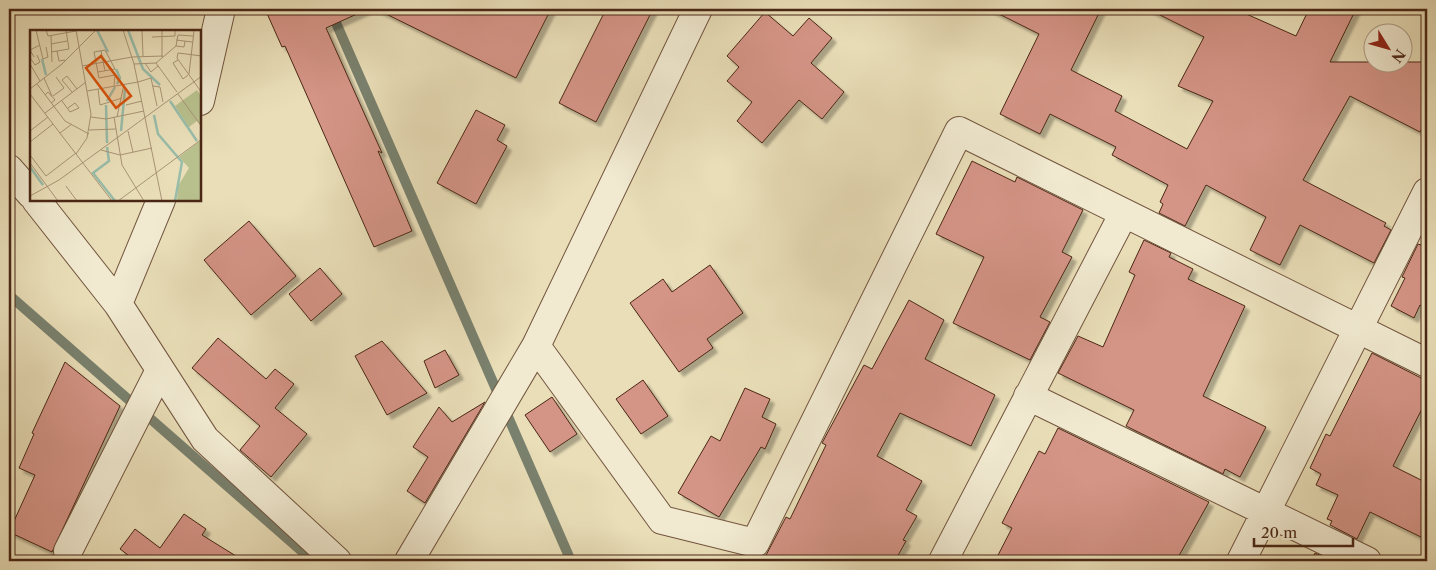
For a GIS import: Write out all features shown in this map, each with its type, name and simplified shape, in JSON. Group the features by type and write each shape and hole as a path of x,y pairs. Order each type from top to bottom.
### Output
{"street":[{"path":"201,97 221,9"},
{"path":"410,561 536,346 698,9"},
{"path":"536,346 662,520 755,543 959,131 1427,363"},
{"path":"9,169 30,193"},
{"path":"1241,561 1427,192"},
{"path":"37,201 118,304 205,439 337,561"},
{"path":"118,304 161,201"},
{"path":"943,561 1124,213"},
{"path":"68,552 160,370"},
{"path":"1028,396 1367,561"}],"building":[{"path":"265,9 368,9 326,28 382,153 378,151 412,231 374,247 285,46 282,47"},
{"path":"376,9 551,9 516,78"},
{"path":"606,9 653,9 596,122 559,103"},
{"path":"989,9 1101,9 1071,70 1122,96 1115,111 1187,149 1213,101 1178,86 1204,37 1148,9 1235,9 1296,36 1309,9 1356,9 1330,62 1364,62 1364,72 1414,72 1414,62 1427,62 1427,118 1420,132 1350,96 1303,180 1386,223 1384,226 1391,230 1374,263 1300,225 1280,265 1250,250 1266,217 1206,185 1185,226 1159,213 1163,204 1160,202 1168,185 1112,155 1116,147 1050,114 1040,134 1000,114 1039,34"},
{"path":"765,12 793,36 809,18 832,38 811,63 844,92 822,119 799,100 762,143 737,121 752,102 727,81 739,67 727,56"},
{"path":"476,110 505,125 497,140 507,146 476,204 437,183"},
{"path":"972,161 1015,182 1017,177 1083,210 1062,252 1072,257 1040,317 1050,322 1030,360 953,323 984,257 936,234"},
{"path":"249,221 296,276 251,315 204,260"},
{"path":"1427,233 1427,309 1420,305 1414,318 1391,306 1405,278 1402,277 1418,244 1421,245"},
{"path":"1144,240 1171,253 1169,257 1193,269 1188,279 1245,306 1203,396 1266,427 1240,477 1225,469 1223,474 1126,426 1134,410 1058,373 1078,336 1103,347 1135,275 1129,272"},
{"path":"710,265 743,313 707,339 713,348 679,372 630,303 663,279 672,292"},
{"path":"320,268 342,294 311,321 289,294"},
{"path":"909,300 944,320 925,359 995,395 971,446 900,413 877,456 922,481 906,510 917,516 903,540 906,541 895,561 763,561 786,517 790,519 826,445 822,443 864,365 872,369"},
{"path":"218,338 266,379 275,369 294,384 275,408 307,434 271,477 240,450 260,426 192,368"},
{"path":"382,341 427,393 387,415 355,356"},
{"path":"445,350 459,375 435,388 424,361"},
{"path":"1372,353 1427,381 1427,399 1393,466 1427,483 1427,540 1370,512 1357,539 1330,525 1332,521 1327,519 1338,495 1316,485 1321,474 1310,468 1326,434 1330,436"},
{"path":"65,362 120,406 52,552 9,532 35,475 19,468 34,434 32,433"},
{"path":"643,380 668,416 641,434 616,399"},
{"path":"745,388 770,399 762,417 776,424 765,449 761,447 719,517 678,493 711,436 720,441"},
{"path":"552,397 577,434 550,452 525,415"},
{"path":"485,402 425,503 407,491 428,457 413,447 439,407 452,422"},
{"path":"1058,428 1209,502 1176,561 995,561 1012,528 1002,523 1039,451 1045,454"},
{"path":"184,514 206,529 202,535 244,561 136,561 120,549 135,529 160,548"},
{"path":"1315,553 1332,561 1311,561"}],"waterway":[{"path":"330,9 571,561"},
{"path":"9,295 313,561"}]}
